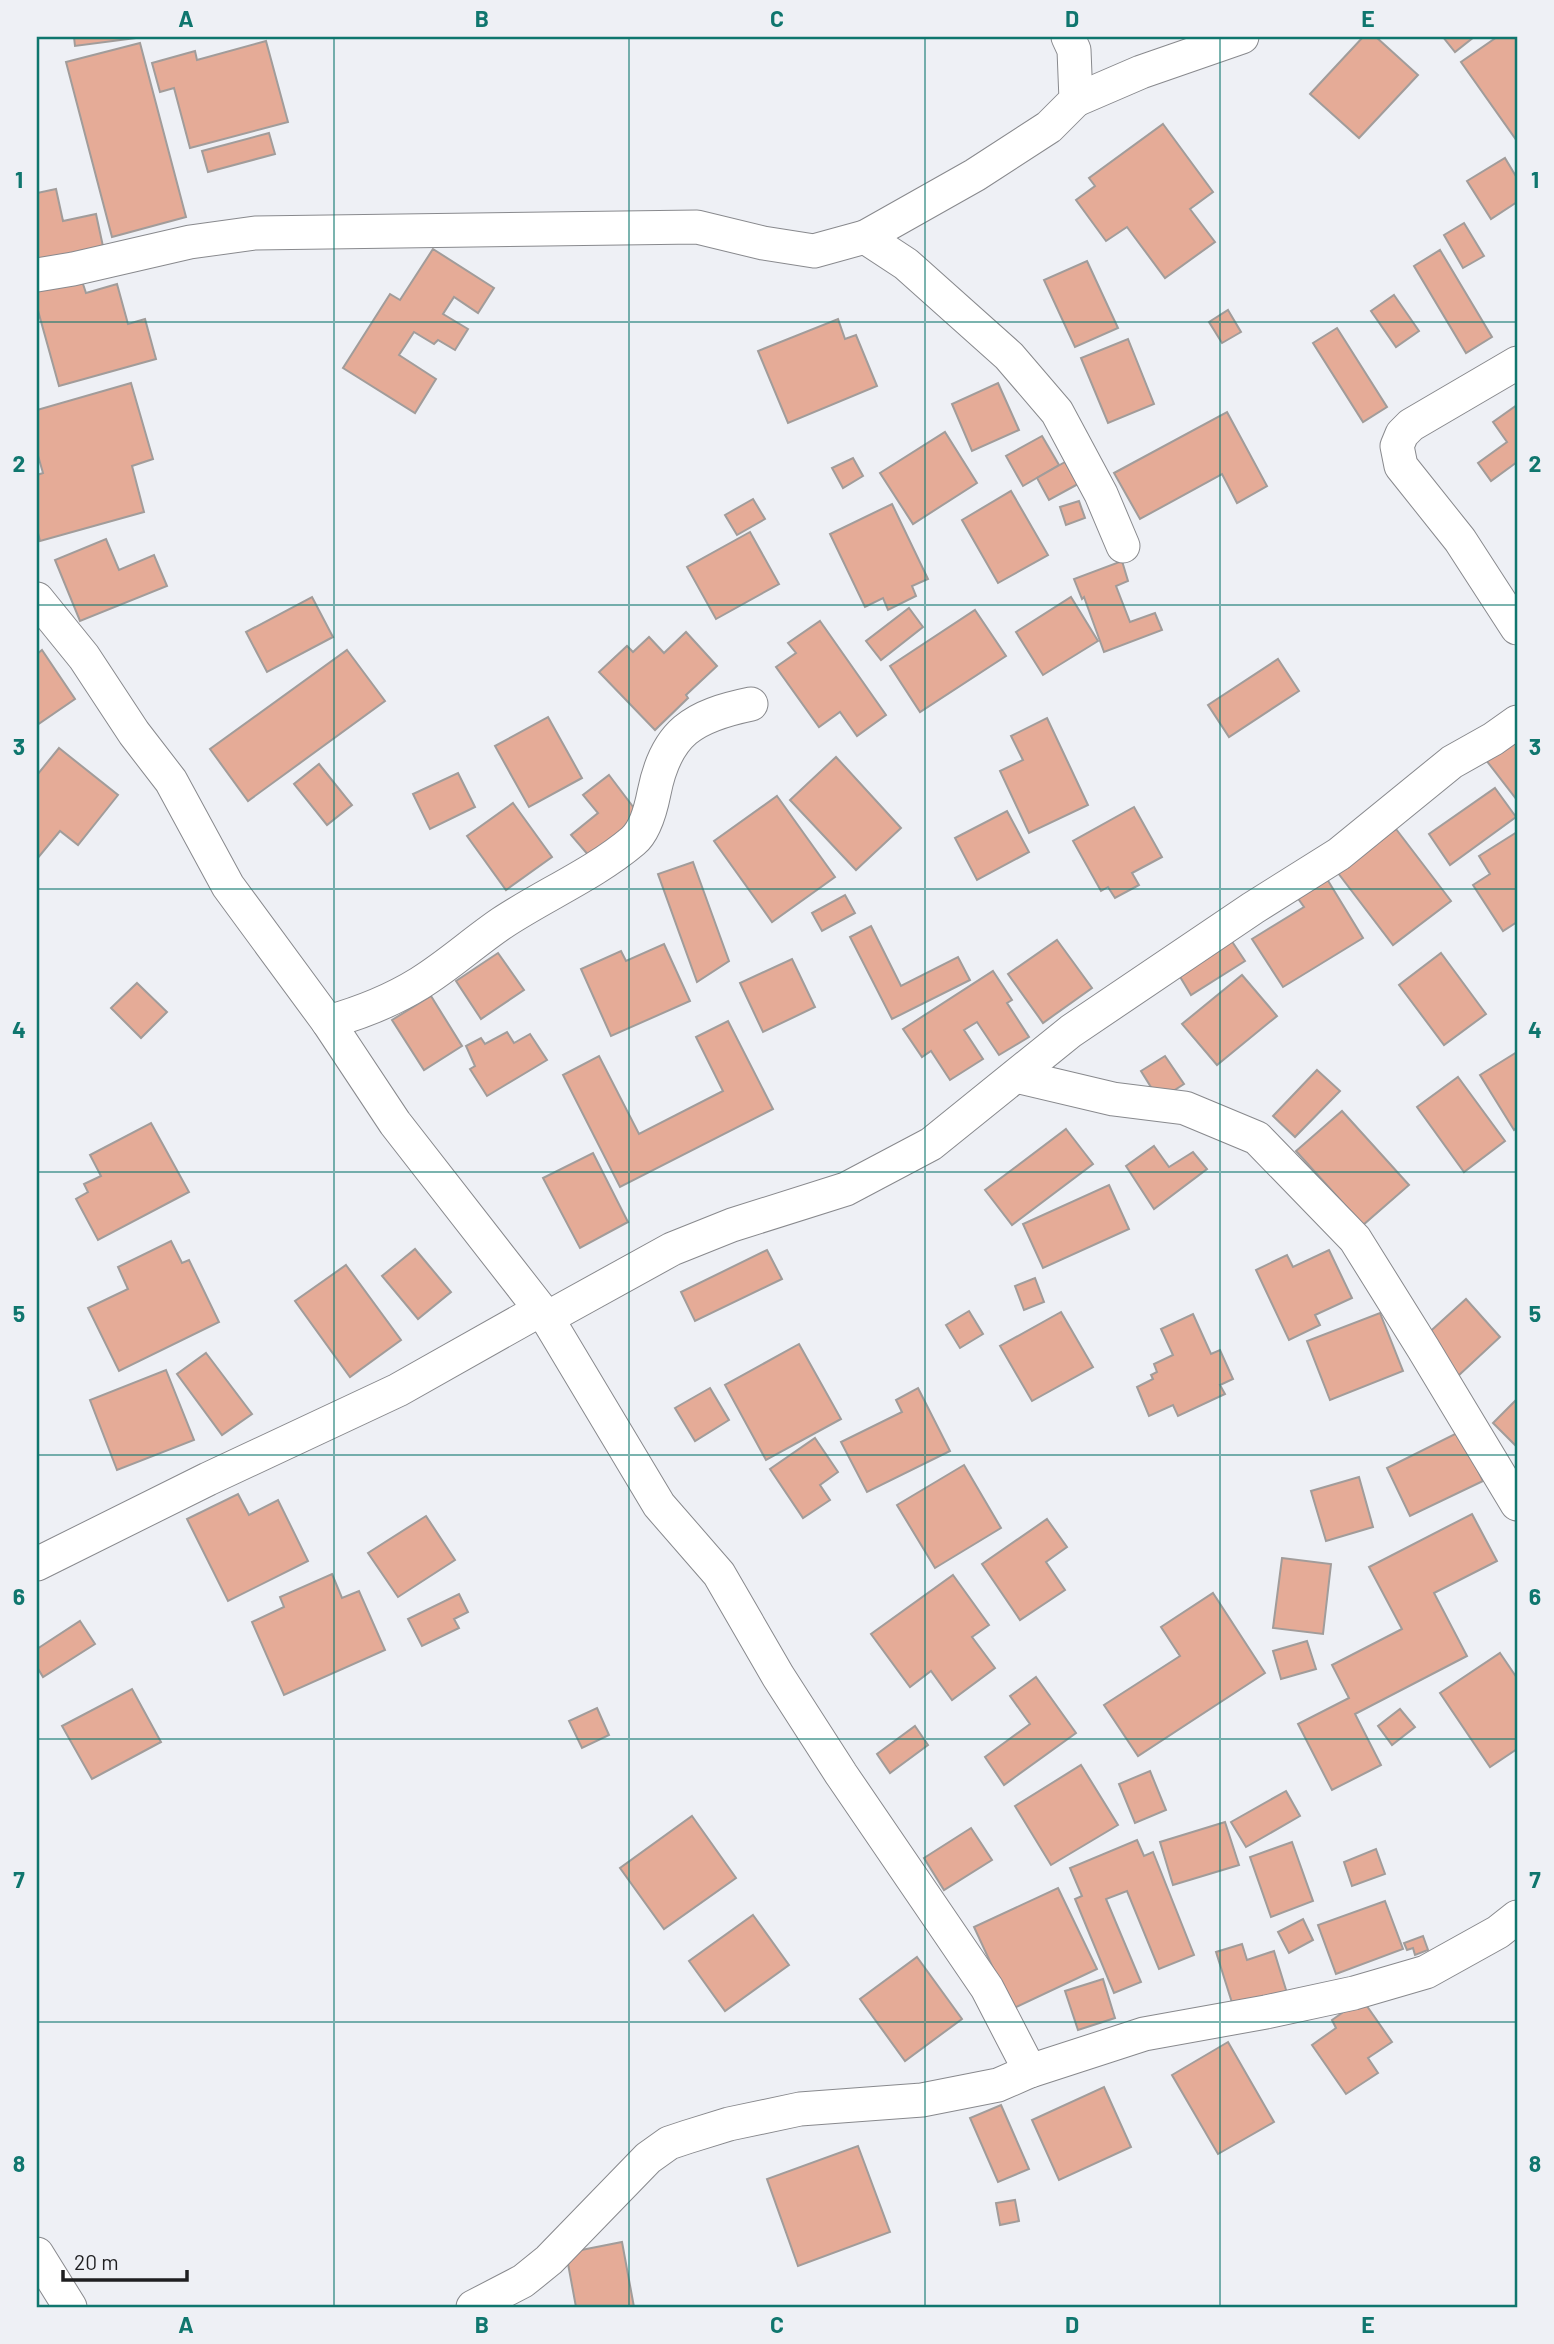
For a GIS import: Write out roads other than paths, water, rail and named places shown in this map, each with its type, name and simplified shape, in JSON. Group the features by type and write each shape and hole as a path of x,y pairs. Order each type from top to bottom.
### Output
{"street":[{"path":"1068,37 1074,50 1076,100"},
{"path":"37,275 73,270 190,242 255,233 697,227 763,243 814,251 865,237 975,175 1049,127 1076,100 1141,72 1242,37"},
{"path":"865,237 906,264 1009,356 1057,412 1101,494 1123,546"},
{"path":"1517,363 1411,425 1402,434 1397,446 1401,466 1460,540 1517,628"},
{"path":"37,599 84,657 134,733 171,781 228,886 328,1022 396,1123 543,1314 659,1504 719,1574 785,1687 911,1879 987,1988 1030,2071"},
{"path":"328,1022 364,1012 420,983 502,923 635,839 651,809 657,780 670,748 689,725 718,711 751,704"},
{"path":"37,1564 208,1479 398,1390 672,1249 732,1225 846,1189 886,1170 931,1144 1071,1031 1253,908 1339,854 1452,762 1517,722"},
{"path":"1016,1076 1113,1099 1185,1108 1257,1138 1355,1239 1517,1504"},
{"path":"473,2307 523,2281 549,2260 624,2181 669,2143 729,2124 800,2109 922,2100 998,2085 1030,2071 1144,2034 1354,1993 1426,1972 1498,1932 1517,1917"},
{"path":"37,2254 70,2307"}]}
